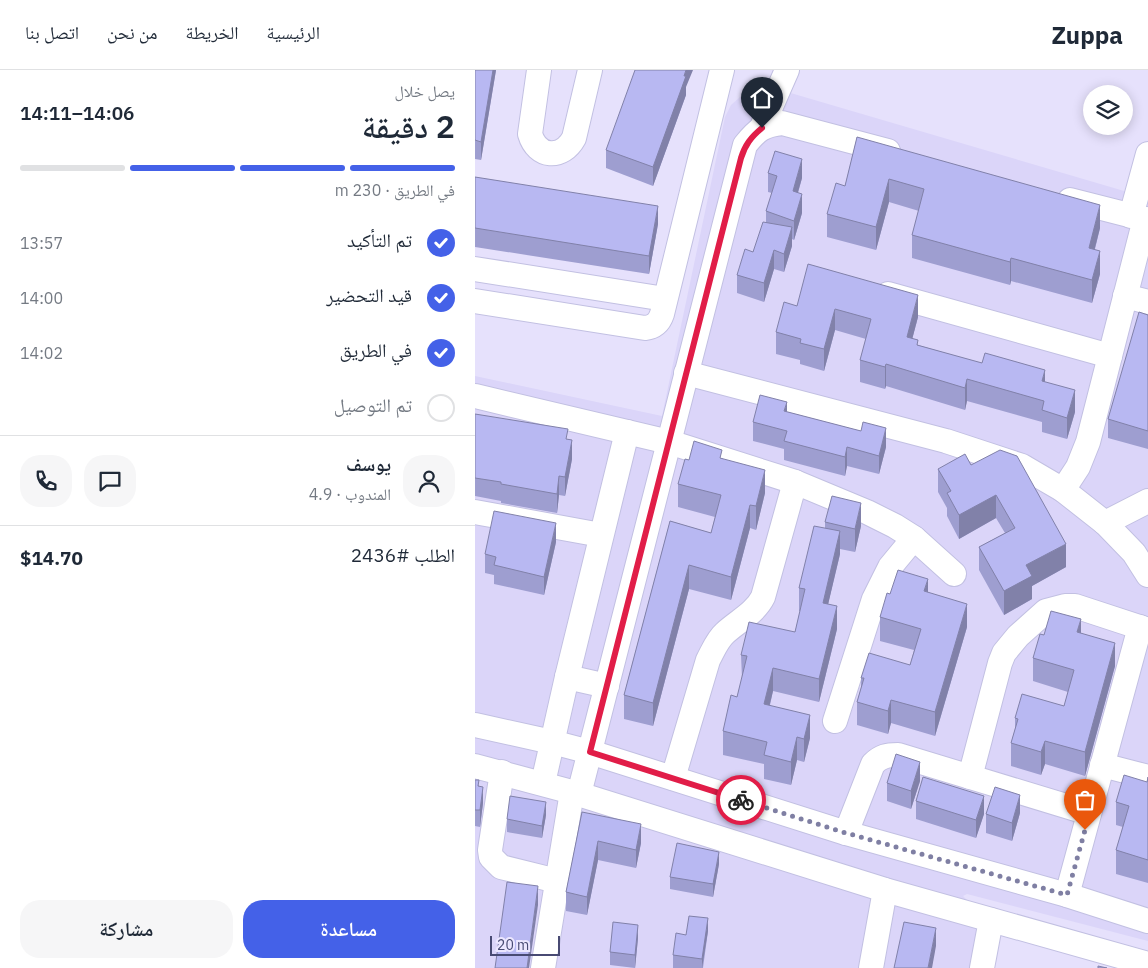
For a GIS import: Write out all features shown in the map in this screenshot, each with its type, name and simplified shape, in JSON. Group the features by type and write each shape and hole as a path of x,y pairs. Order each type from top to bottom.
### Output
{"street":[{"path":"539,70 530,134 538,148 546,153 555,154 570,146 574,138 591,70"},
{"path":"475,301 645,328 658,323 722,70"},
{"path":"762,128 787,70"},
{"path":"543,968 557,881 576,793 590,752 745,145 753,134 762,128 771,124 782,123 905,156"},
{"path":"1063,490 1071,480 1084,455 1110,356 1141,218 1148,154"},
{"path":"1046,193 1141,218"},
{"path":"475,269 665,299"},
{"path":"863,287 1110,356"},
{"path":"1125,296 1148,302"},
{"path":"686,373 946,441 1022,466 1063,490 1105,523 1133,554 1148,575"},
{"path":"475,396 669,442 795,482 876,516 914,538 954,574"},
{"path":"543,784 627,432"},
{"path":"673,778 708,660 715,645 723,634 753,611 763,597 795,482"},
{"path":"1105,523 1148,501"},
{"path":"475,512 601,535"},
{"path":"835,721 874,598 891,567 914,538"},
{"path":"970,777 1000,663 1011,644 1038,617 1055,607 1075,606 1144,628 1102,765 1067,895"},
{"path":"567,677 607,686"},
{"path":"475,725 590,752 846,833 1067,895 1148,921"},
{"path":"846,833 869,771 880,758 888,755 897,755 1089,813"},
{"path":"1102,765 1148,777"},
{"path":"475,766 576,793 885,890 1148,964"},
{"path":"502,772 490,850 491,857 501,867 557,881"},
{"path":"871,968 885,890"},
{"path":"982,968 991,920"}],"shaded area":[{"path":"764,88 777,89 1148,198 1148,941 967,894 963,896 974,907 981,920 978,968 475,968 475,376 662,416 725,117 731,105 740,97 751,91"}],"building":[{"path":"475,70 493,70 481,142 475,140"},
{"path":"635,70 686,70 684,76 686,76 653,167 606,150"},
{"path":"857,137 1100,205 1089,248 1100,251 1092,280 1011,258 1010,262 912,235 924,189 889,179 876,227 827,214 836,183 845,186"},
{"path":"775,151 802,159 793,191 802,194 794,221 766,211 777,176 768,173"},
{"path":"475,177 658,206 649,256 475,228"},
{"path":"763,222 792,227 784,254 774,250 764,283 737,275 745,249 753,252"},
{"path":"808,264 918,295 907,337 918,340 917,345 982,363 985,353 1045,370 1042,381 1075,390 1067,418 1042,410 1044,401 967,379 965,388 886,364 885,367 860,360 871,319 835,309 824,349 800,343 801,339 776,332 784,302 797,306"},
{"path":"1139,312 1148,315 1148,431 1108,419"},
{"path":"760,395 787,402 784,411 861,431 863,422 886,428 879,456 847,447 845,457 784,441 787,431 753,422"},
{"path":"475,414 568,429 566,439 572,440 565,477 559,476 557,494 475,478"},
{"path":"694,441 722,450 720,458 765,470 756,506 750,505 731,577 689,565 653,703 624,695 670,521 711,533 721,495 678,484 685,459 689,460"},
{"path":"1000,450 1017,456 1066,544 1026,565 1032,576 1004,591 979,547 1015,528 996,495 959,515 947,493 951,491 938,469 965,454 971,465"},
{"path":"832,496 861,503 855,529 825,522"},
{"path":"494,511 556,523 544,577 494,565 496,557 485,554"},
{"path":"814,526 840,531 823,603 837,606 819,679 773,668 764,704 810,715 804,739 797,737 791,762 764,755 767,742 723,731 731,695 737,697 747,656 741,655 749,622 795,632 805,589 799,588"},
{"path":"898,570 928,579 924,591 967,604 935,712 891,700 888,711 857,702 864,678 861,678 869,653 910,665 921,629 880,617 887,593 890,594"},
{"path":"1051,611 1081,619 1077,632 1115,643 1085,752 1045,741 1041,752 1011,743 1018,719 1015,718 1022,694 1064,706 1074,670 1033,658 1040,634 1044,635"},
{"path":"896,754 920,762 911,791 887,783"},
{"path":"1124,775 1147,782 1148,777 1148,860 1116,850 1129,806 1116,802"},
{"path":"923,777 984,796 976,820 916,801"},
{"path":"475,780 479,780 478,786 483,787 480,810 475,810"},
{"path":"995,787 1020,795 1012,823 986,814"},
{"path":"510,796 546,802 542,826 507,819"},
{"path":"582,812 641,824 636,850 598,841 587,897 566,892"},
{"path":"677,843 719,852 713,884 670,877"},
{"path":"507,882 538,886 527,968 495,968"},
{"path":"689,916 708,918 702,959 673,955 676,933 686,935"},
{"path":"613,922 638,925 635,955 610,952"},
{"path":"904,922 936,928 928,968 894,968"}],"way so far":[{"path":"741,800 846,833 1067,895 1085,830"}],"route":[{"path":"741,800 590,752 741,158 745,145 753,134 762,128"}]}
